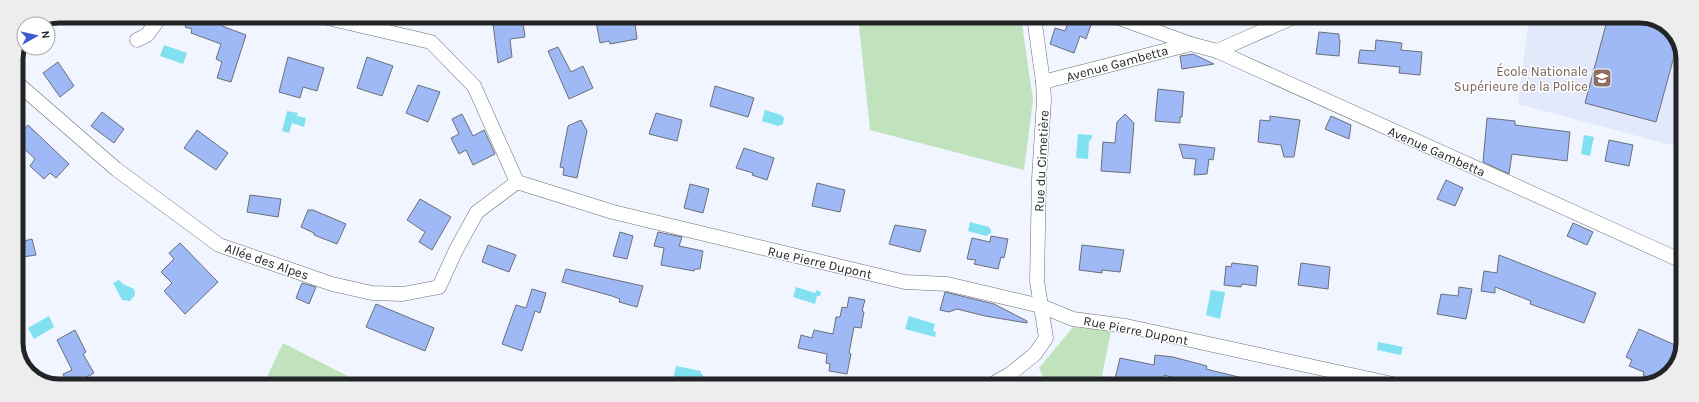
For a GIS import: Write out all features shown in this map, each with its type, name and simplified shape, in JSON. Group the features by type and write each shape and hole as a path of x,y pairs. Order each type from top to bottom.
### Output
{"street":[{"path":"137,40 147,35 156,23"},
{"path":"349,23 431,42 474,86 517,182"},
{"name":"Rue du Cimetière","path":"1001,379 1035,354 1046,338 1037,282 1043,82 1035,23"},
{"name":"Avenue Gambetta","path":"1133,23 1191,44 1217,51 1676,258"},
{"path":"1217,51 1280,23"},
{"name":"Avenue Gambetta","path":"1043,82 1191,44"},
{"name":"Allée des Alpes","path":"23,88 116,169 219,244 332,284 372,293 403,294 439,287 456,250 477,212 517,182"},
{"name":"Rue Pierre Dupont","path":"517,182 612,212 905,282 947,284 1041,306 1073,319 1126,326 1370,379"}],"shaded area":[{"name":"École Nationale Supérieure de la Police","path":"1528,23 1647,24 1662,30 1670,39 1675,49 1676,146 1518,104"}],"green space":[{"path":"859,23 1022,23 1033,100 1024,170 870,130"},
{"path":"1073,327 1111,331 1101,379 1044,379 1039,368"},
{"path":"283,343 353,379 266,379"}],"water":[{"path":"164,45 187,53 183,64 160,56"},
{"path":"765,110 781,115 784,118 783,124 778,126 762,121"},
{"path":"287,111 298,113 297,116 306,118 304,127 292,123 289,133 282,131"},
{"path":"1078,134 1092,135 1092,138 1089,141 1088,159 1076,158"},
{"path":"1584,135 1594,137 1590,156 1581,154"},
{"path":"970,222 989,227 991,233 986,236 968,231"},
{"path":"119,280 123,284 134,289 135,295 130,301 122,300 113,283"},
{"path":"796,287 815,293 817,290 821,292 820,296 817,296 815,304 793,297"},
{"path":"1211,290 1225,292 1220,319 1206,315"},
{"path":"49,316 54,327 34,339 28,328"},
{"path":"909,316 935,324 933,331 936,332 935,337 905,329"},
{"path":"1378,342 1403,347 1401,355 1377,350"},
{"path":"676,366 701,371 701,374 703,374 702,379 673,379"}],"building":[{"path":"186,23 223,23 222,26 246,35 231,82 217,78 222,62 216,59 221,44 191,33 192,29 185,27"},
{"path":"493,23 523,23 525,37 510,39 512,57 498,63"},
{"path":"596,23 635,23 637,39 610,44 609,41 600,43"},
{"path":"1068,23 1092,23 1086,39 1080,36 1074,53 1050,44 1055,28 1065,31"},
{"path":"1606,23 1647,24 1662,30 1667,35 1675,52 1656,122 1585,103"},
{"path":"1319,32 1339,34 1339,56 1316,54"},
{"path":"1376,40 1402,43 1401,50 1422,52 1420,75 1399,73 1400,67 1358,63 1360,50 1375,51"},
{"path":"558,47 571,72 583,66 593,88 569,99 548,51"},
{"path":"1193,54 1214,64 1182,69 1180,56"},
{"path":"288,57 324,68 317,91 303,87 300,98 279,92"},
{"path":"367,57 393,66 382,96 357,88"},
{"path":"58,62 74,86 60,97 43,73"},
{"path":"418,85 440,92 428,122 406,113"},
{"path":"715,86 754,98 748,117 710,106"},
{"path":"1158,89 1184,92 1182,117 1180,117 1180,123 1155,121"},
{"path":"102,112 124,129 114,143 91,126"},
{"path":"656,113 682,120 677,141 649,134"},
{"path":"462,114 473,136 484,130 495,154 473,165 466,150 459,154 451,138 459,134 452,119"},
{"path":"1125,114 1134,123 1130,173 1101,171 1103,142 1115,143 1117,122"},
{"path":"1270,116 1300,120 1294,157 1284,157 1281,145 1258,142 1260,120 1270,121"},
{"path":"1331,116 1351,125 1349,139 1325,129"},
{"path":"1487,118 1515,121 1515,125 1570,132 1567,161 1512,154 1509,174 1483,162"},
{"path":"581,120 587,131 577,178 563,175 564,168 560,167 568,126"},
{"path":"28,125 69,164 56,178 50,173 44,179 30,166 35,159 23,148 23,131"},
{"path":"197,130 228,153 216,170 184,148"},
{"path":"1609,140 1633,145 1629,166 1605,161"},
{"path":"1179,144 1215,148 1213,160 1209,159 1207,174 1194,175 1196,159 1183,158"},
{"path":"744,148 774,158 767,180 752,175 753,173 736,168"},
{"path":"1446,180 1463,188 1455,206 1437,199"},
{"path":"817,183 845,190 840,212 812,206"},
{"path":"690,184 709,189 703,213 684,208"},
{"path":"250,195 281,199 278,217 247,212"},
{"path":"420,199 451,217 432,250 419,242 425,232 407,220"},
{"path":"308,210 313,210 346,224 337,244 314,235 314,233 301,227"},
{"path":"1573,223 1593,232 1587,245 1567,236"},
{"path":"895,225 926,230 920,252 889,244"},
{"path":"620,232 633,236 627,259 613,256"},
{"path":"658,232 682,237 679,246 703,251 700,269 695,269 694,271 661,265 664,248 654,246"},
{"path":"991,236 1008,239 1004,258 1001,257 998,269 974,264 976,260 967,259 972,238 990,242"},
{"path":"32,239 36,255 23,257 23,241"},
{"path":"180,243 218,282 185,314 164,291 172,283 161,272 174,259 169,253"},
{"path":"488,245 516,255 509,272 482,262"},
{"path":"1082,245 1124,250 1120,272 1102,270 1102,273 1079,270"},
{"path":"1499,255 1596,293 1584,323 1530,304 1531,301 1495,287 1495,293 1481,291 1484,271 1497,273"},
{"path":"1232,263 1258,266 1256,286 1242,284 1241,287 1224,285 1226,266 1231,267"},
{"path":"1301,263 1330,267 1328,289 1298,285"},
{"path":"566,269 643,286 637,307 619,302 620,299 612,296 562,282"},
{"path":"302,283 316,287 309,304 296,298"},
{"path":"1459,287 1472,289 1466,319 1437,314 1441,294 1458,296"},
{"path":"532,289 546,293 540,313 535,311 522,351 502,344 516,305 526,308"},
{"path":"945,292 994,304 1027,321 1027,323 985,316 957,309 949,312 940,310"},
{"path":"849,297 865,300 862,311 864,312 861,328 854,327 847,374 829,371 830,364 826,363 827,354 798,348 801,335 812,338 814,330 833,334 836,317 840,317 842,307 847,308"},
{"path":"376,304 434,328 425,351 366,327"},
{"path":"1639,329 1676,345 1673,357 1667,367 1660,373 1649,377 1643,375 1644,372 1629,366 1632,360 1626,357"},
{"path":"75,330 86,352 83,354 94,373 83,379 65,379 63,374 72,370 57,340"},
{"path":"1155,355 1173,357 1207,366 1206,369 1247,379 1179,379 1164,375 1164,379 1115,379 1120,358 1154,365"}],"place":[{"name":"École Nationale Supérieure de la Police","path":"1602,78"}]}
